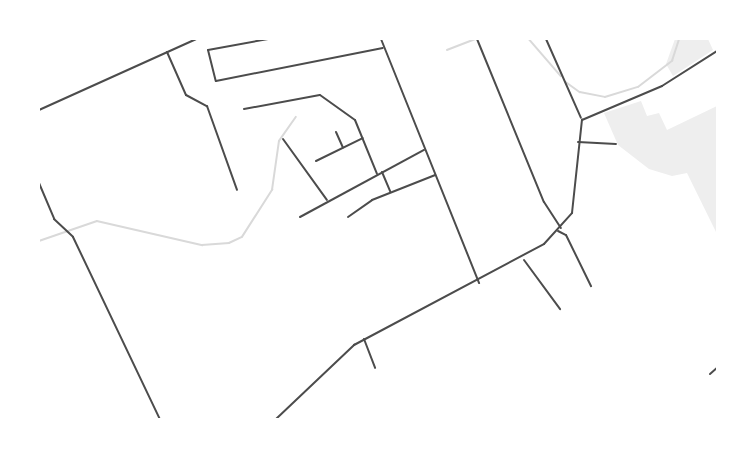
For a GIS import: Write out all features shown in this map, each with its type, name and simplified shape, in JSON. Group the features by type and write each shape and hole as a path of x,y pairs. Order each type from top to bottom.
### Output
{"street":[{"path":"39,110 196,39"},
{"path":"268,39 208,50 216,81 383,48"},
{"path":"381,39 479,283"},
{"path":"477,39 544,202 560,230 566,235 591,286"},
{"path":"276,419 331,362 364,339 524,260 560,230 573,206 582,120 560,78 546,39"},
{"path":"582,120 662,86 717,51"},
{"path":"167,52 186,95 207,106 237,190"},
{"path":"244,109 316,94 355,120 377,174"},
{"path":"336,132 343,148"},
{"path":"316,160 363,138"},
{"path":"284,139 327,200"},
{"path":"578,142 616,144"},
{"path":"300,217 327,200 425,149"},
{"path":"381,171 390,191"},
{"path":"348,218 390,191 435,175"},
{"path":"39,183 58,225 73,237 160,419"},
{"path":"524,260 560,309"},
{"path":"364,339 375,368"},
{"path":"710,374 717,368"}],"shaded area":[{"path":"675,39 708,39 713,50 673,76 666,64"},
{"path":"641,101 647,116 659,113 667,130 717,106 717,234 687,173 672,176 649,169 618,145 604,113"}],"waterway":[{"path":"447,50 475,39"},
{"path":"529,39 561,76"},
{"path":"566,82 580,92 605,97 638,87 672,61 679,39"},
{"path":"39,241 97,221 202,245 229,243 242,237 272,190 279,141 296,117"}]}
